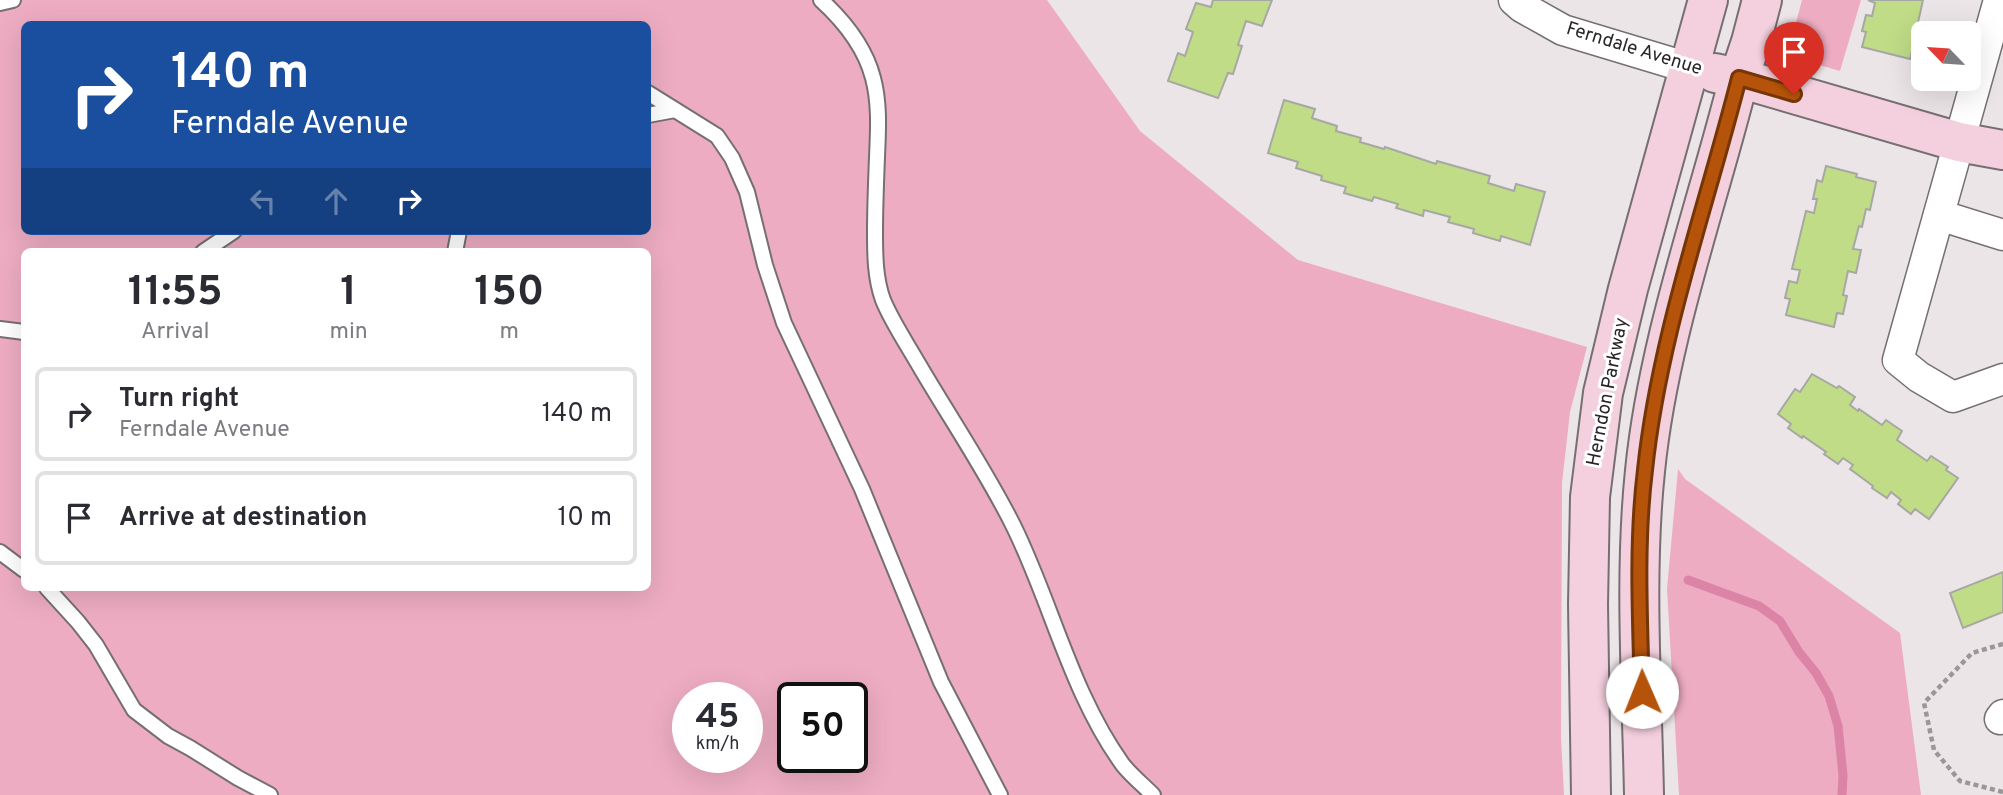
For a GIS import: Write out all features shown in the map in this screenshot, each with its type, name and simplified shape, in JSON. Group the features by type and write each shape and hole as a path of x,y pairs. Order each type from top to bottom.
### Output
{"main road":[{"name":"Herndon Parkway","path":"1591,795 1588,605 1590,497 1596,444 1604,393 1622,316 1708,0"},
{"path":"1644,795 1640,560 1645,469 1665,351 1762,0"},
{"name":"Ferndale Avenue","path":"1689,68 1739,78 1959,142 2003,150"}],"street":[{"name":"Ferndale Avenue","path":"1514,0 1563,30 1689,68"},
{"path":"1999,0 1898,360 1919,377 1952,397 2003,379"},
{"path":"1939,215 2003,235"}],"lane":[{"path":"0,3 13,0"},
{"path":"821,0 852,33 873,78 878,116 876,257 883,300 1012,524 1035,574 1083,696 1101,730 1125,767 1153,795"},
{"path":"651,95 717,136 732,158 747,192 765,265 784,323 862,489 941,682 1000,795"},
{"path":"651,114 675,110"},
{"path":"209,248 228,235"},
{"path":"0,329 21,332"},
{"path":"0,552 21,568"},
{"path":"50,591 96,645 134,710 168,737 271,795"}],"path":[{"path":"2003,644 1972,653 1924,704 1934,750 1960,781 2003,792"}],"shaded area":[{"path":"0,0 1047,0 1140,131 1298,260 1587,347 1570,412 1562,483 1561,737 1564,795 0,795"},
{"path":"1802,0 1861,0 1840,71 1792,57 1793,34"},
{"path":"1678,469 1685,479 1900,633 1921,795 1679,795 1667,589"}],"building":[{"path":"1213,0 1272,0 1262,26 1246,21 1233,74 1228,73 1218,98 1168,81 1178,53 1185,56 1193,32 1186,29 1196,3 1211,7"},
{"path":"1868,0 1923,0 1918,21 1911,21 1910,59 1862,47 1866,32 1862,31 1866,15 1872,16 1875,3"},
{"path":"1284,100 1315,109 1312,118 1337,126 1336,131 1361,138 1360,142 1490,176 1488,183 1514,191 1516,184 1545,192 1530,245 1501,236 1500,241 1473,233 1474,229 1448,222 1450,217 1424,210 1423,216 1396,208 1398,204 1374,197 1372,201 1344,193 1346,187 1321,180 1322,176 1296,168 1298,162 1268,153"},
{"path":"1826,166 1876,182 1870,210 1866,209 1853,249 1861,250 1856,273 1848,271 1843,295 1847,296 1843,314 1837,313 1834,327 1786,315 1790,299 1785,298 1789,281 1797,283 1800,270 1792,269 1806,211 1814,213 1817,199 1813,199 1817,180 1822,182"},
{"path":"1812,374 1837,388 1839,386 1855,397 1850,405 1882,425 1886,420 1902,431 1897,440 1927,461 1931,456 1948,467 1946,470 1958,478 1929,519 1915,509 1911,514 1898,504 1901,500 1891,492 1887,498 1872,488 1873,486 1850,469 1853,465 1843,458 1838,464 1824,454 1826,452 1788,428 1791,424 1778,414 1795,389 1800,392"},
{"path":"2003,572 2003,612 1963,628 1950,593"}],"waterway":[{"path":"1688,580 1759,606 1780,621 1829,696 1838,726 1843,775 1842,795"}],"route":[{"path":"1642,692 1641,525 1645,469 1665,351 1739,78 1794,94"}]}
